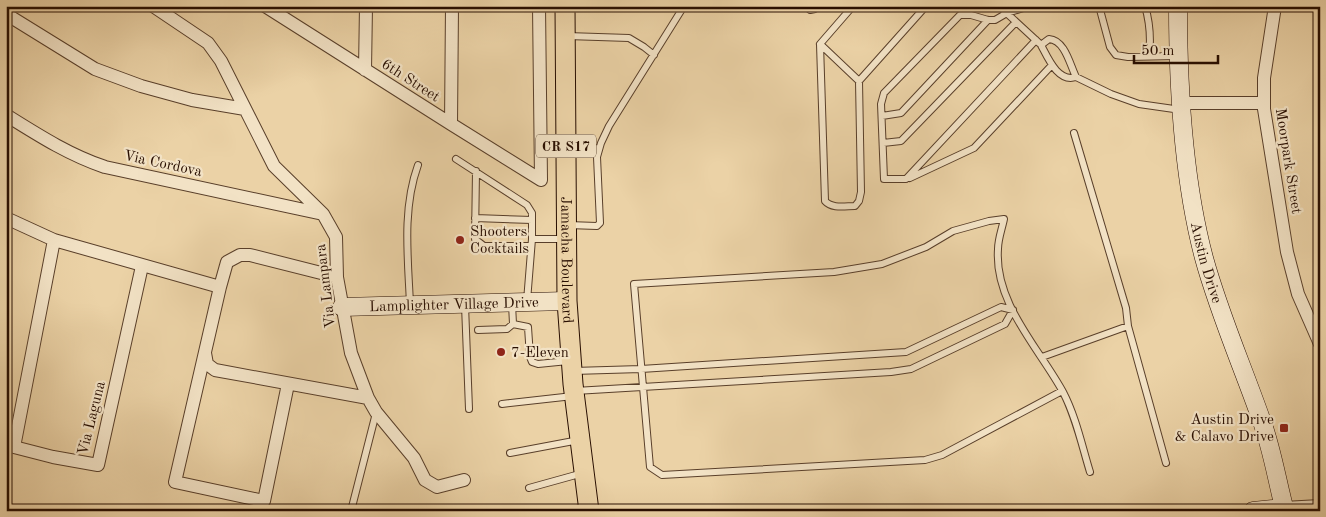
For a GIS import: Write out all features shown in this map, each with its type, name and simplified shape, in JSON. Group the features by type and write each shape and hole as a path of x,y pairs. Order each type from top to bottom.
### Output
{"main road":[{"name":"Jamacha Boulevard","path":"565,6 567,301 571,366 589,508"},
{"name":"Austin Drive","path":"1178,6 1178,56 1188,177 1204,257 1221,315 1262,421 1284,510"},
{"name":"Lamplighter Village Drive","path":"342,307 567,301"},
{"path":"1253,511 1284,510"}],"street":[{"name":"Via Lampara","path":"153,6 208,43 221,61 274,166 323,214 336,236 337,277 351,353 368,398 376,412 414,458 425,480 437,487 464,480"},
{"name":"6th Street","path":"265,6 282,12 365,70 542,180 539,6"},
{"path":"365,70 366,6"},
{"path":"451,124 452,6"},
{"name":"Moorpark Street","path":"1275,6 1264,78 1263,103 1287,252 1298,294 1320,344"},
{"path":"6,14 95,69 141,86 192,100 245,109"},
{"path":"1182,106 1263,103"},
{"name":"Via Cordova","path":"6,115 53,145 104,167 323,214"},
{"path":"6,218 54,240 220,287"},
{"name":"Via Laguna","path":"54,240 14,447 98,465 142,266"},
{"path":"288,384 264,501 175,482 227,262 240,255 250,255 337,277"},
{"path":"205,353 207,364 215,370 368,398"},
{"path":"1284,510 1320,506"}],"lane":[{"path":"476,171 475,239 484,246 531,243 567,232 597,226 600,223 597,157 599,148 610,126 684,6"},
{"path":"805,6 810,10 818,6"},
{"path":"853,6 820,44 825,202 833,206 855,206 859,201 861,192 859,81 926,6"},
{"path":"999,6 1038,43 1052,65 1062,76 1070,79 1076,77"},
{"path":"1030,6 1007,13 995,20 971,15 960,15 884,93 881,104 884,179 906,179 974,148 1052,65"},
{"path":"1099,6 1110,47 1116,55 1128,57 1178,56"},
{"path":"1145,6 1150,27 1149,56"},
{"path":"882,116 901,113 988,20"},
{"path":"883,143 902,141 1016,22"},
{"path":"566,36 629,38 654,55"},
{"path":"906,179 1038,43 1049,38 1060,42 1076,77 1111,94 1139,104 1182,106"},
{"path":"820,44 859,81"},
{"path":"1074,133 1126,308 1128,326 1166,463"},
{"path":"566,149 599,148"},
{"path":"456,159 527,205 532,213 531,243 520,303 513,324 507,329 478,330"},
{"path":"410,305 407,223 414,178 418,165"},
{"path":"475,218 532,220"},
{"path":"1062,391 942,455 925,460 662,475 650,467 634,284 834,272 872,266 926,247 953,231 1004,219 998,249 1000,276 1016,319 1042,357 1062,391 1069,403 1090,472"},
{"path":"465,304 469,409"},
{"path":"513,324 528,327 532,362 538,364 641,369 906,352 1001,308 1012,310"},
{"path":"502,404 574,393 642,386 862,374 911,369 1005,324 1012,310"},
{"path":"1042,357 1128,326"},
{"path":"351,511 376,412"},
{"path":"510,453 580,440"},
{"path":"530,488 584,473"},
{"path":"569,511 589,508"}],"place":[{"name":"Shooters Cocktails","path":"460,240"},
{"name":"7-Eleven","path":"501,352"},
{"name":"Austin Drive & Calavo Drive","path":"1284,428"}]}
